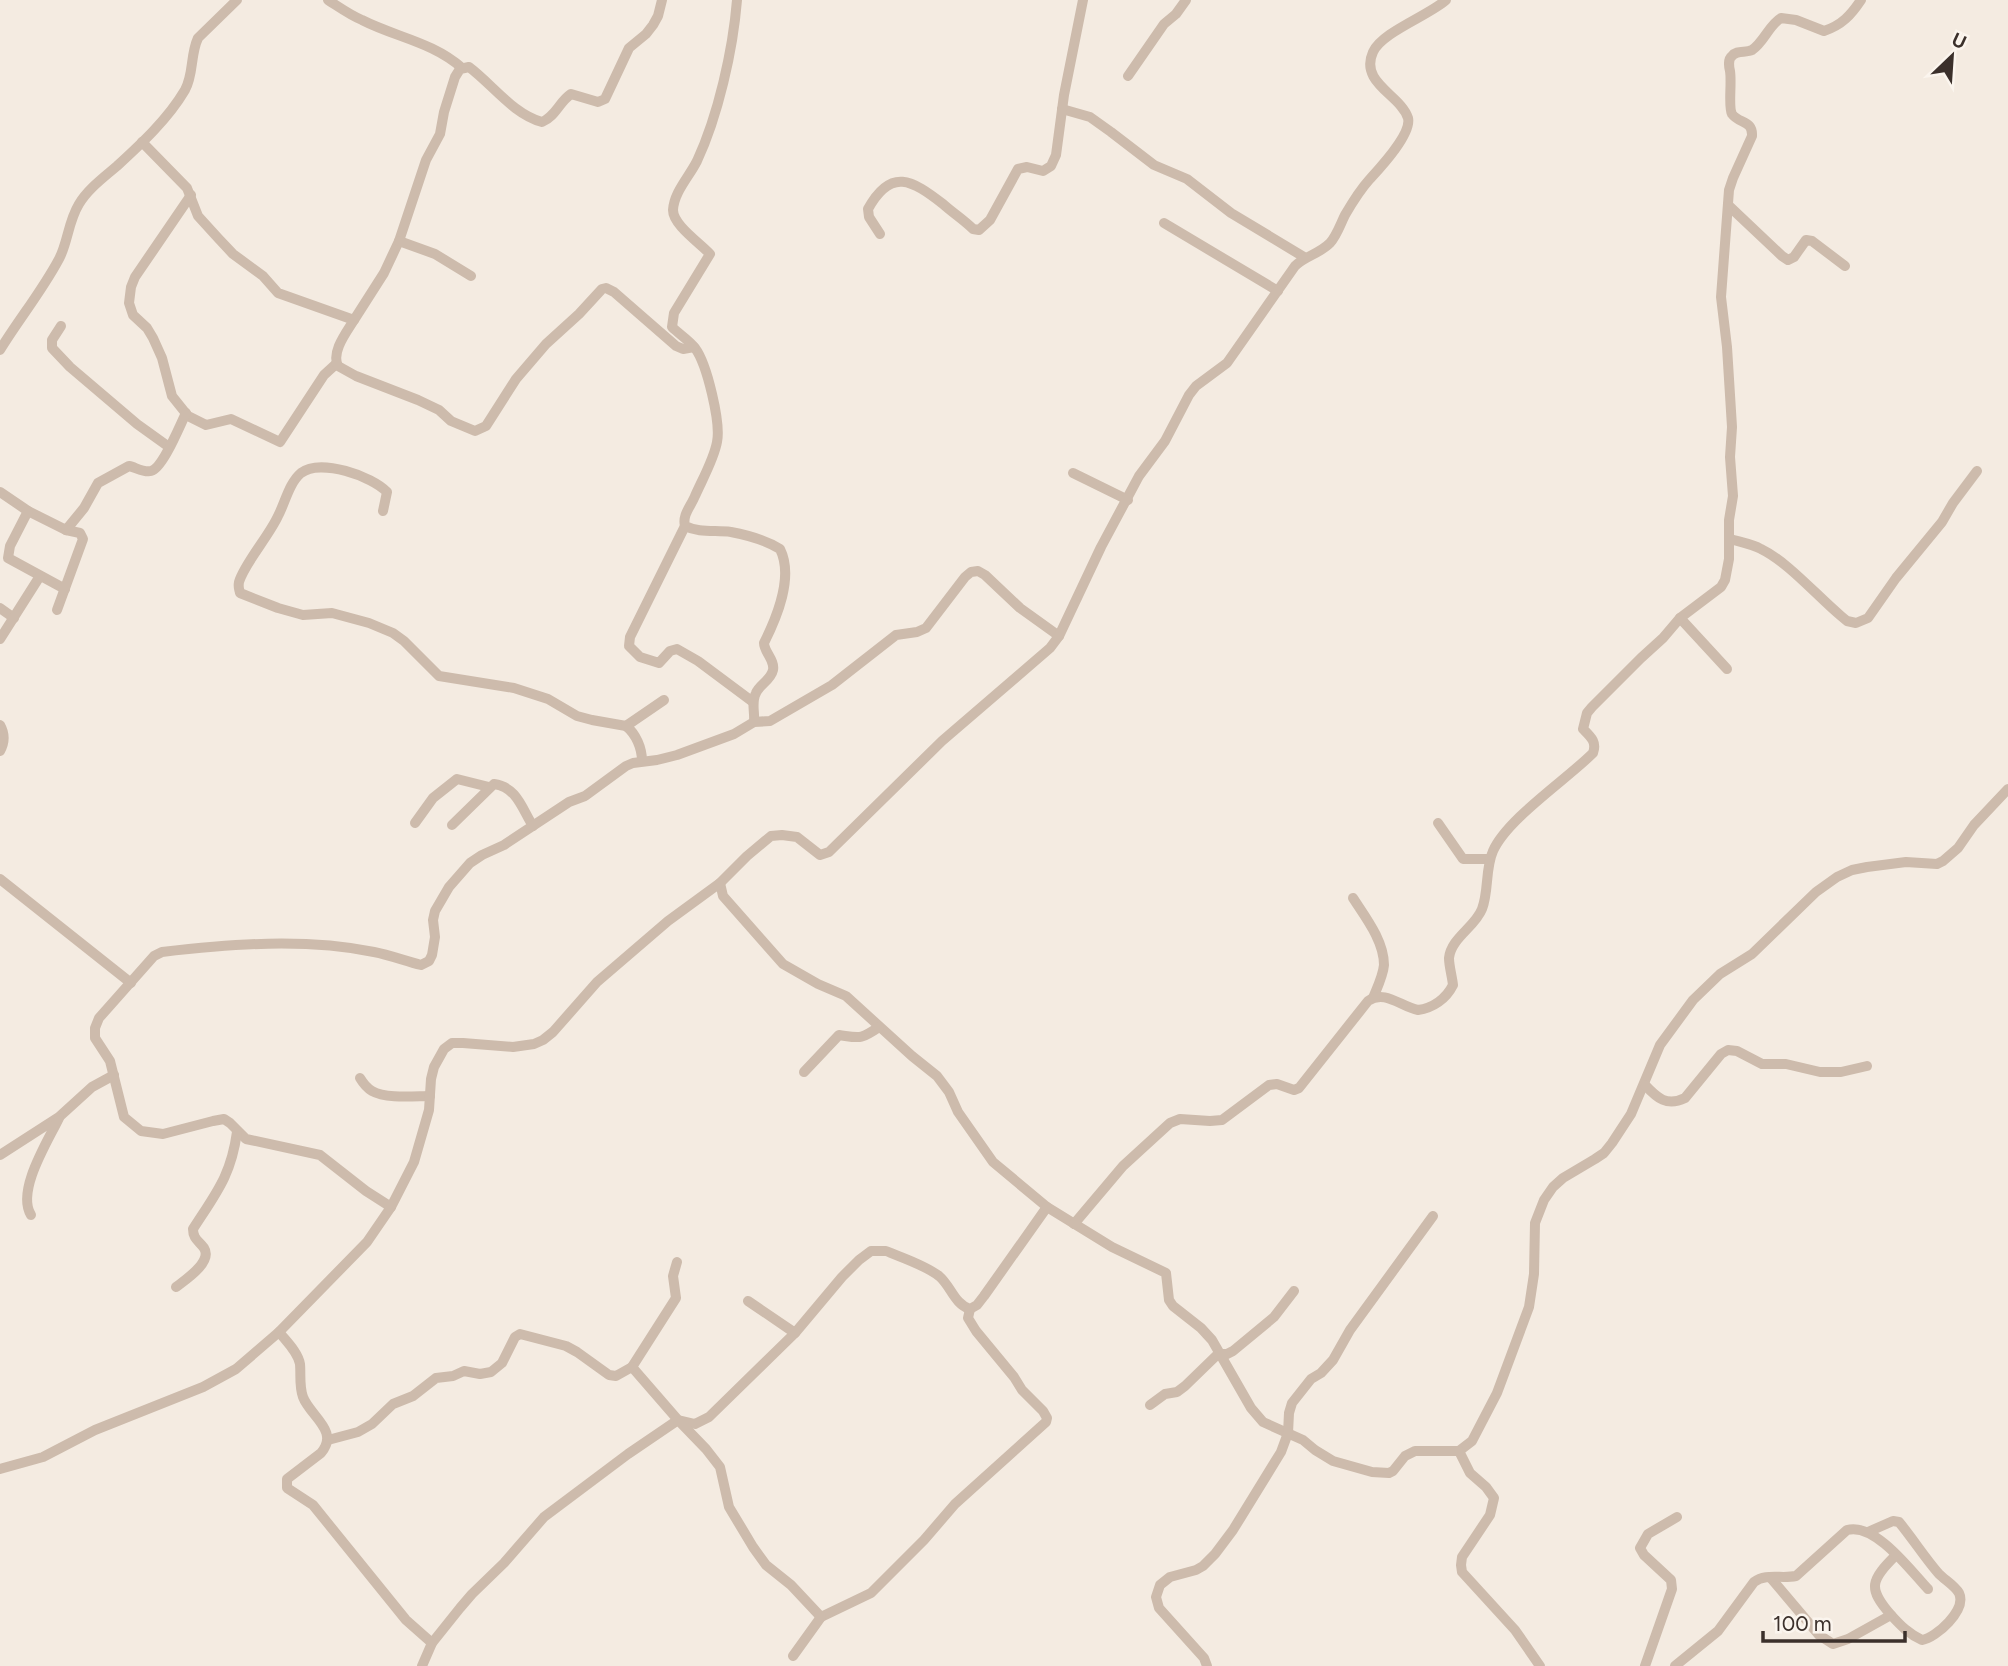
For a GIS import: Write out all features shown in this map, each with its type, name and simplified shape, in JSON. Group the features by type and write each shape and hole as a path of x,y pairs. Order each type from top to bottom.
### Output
{"street":[{"path":"0,350 60,258 70,221 80,202 142,142 184,91 192,71 194,46 198,38 237,0"},
{"path":"328,0 360,20 433,49 462,68"},
{"path":"336,363 338,349 384,273 399,241 426,160 440,134 455,77 462,68 469,67 518,110 542,122 553,116 570,94 598,102 605,99 629,48 653,25 662,0"},
{"path":"737,0 735,23 719,98 697,161 678,194 673,211 676,222 710,254 674,313 672,327 700,355 714,398 717,443 685,515 685,526 630,637 629,646 640,657 656,663 662,661 673,649 677,649 698,661 753,702"},
{"path":"880,234 867,209 889,183 902,181 920,187 973,229 982,229 990,220 1018,169 1027,167 1043,171 1052,166 1083,0"},
{"path":"1128,76 1164,24 1186,0"},
{"path":"0,1469 43,1457 95,1430 204,1387 236,1369 279,1332 367,1242 391,1207 414,1162 426,1124 434,1067 444,1049 452,1044 463,1043 513,1047 543,1040 597,982 668,922 720,883 771,836 797,837 821,855 829,852 942,741 1050,648 1059,636 1101,547 1139,477 1165,441 1189,395 1196,386 1227,363 1294,266 1333,240 1357,195 1380,169 1407,130 1408,118 1404,111 1371,71 1373,52 1384,38 1446,0"},
{"path":"1074,1224 1123,1166 1170,1123 1181,1119 1222,1120 1269,1085 1277,1084 1294,1090 1300,1088 1373,998 1386,997 1418,1010 1435,1004 1449,992 1453,985 1449,956 1453,946 1472,925 1482,908 1490,859 1500,839 1516,821 1592,753 1594,741 1583,729 1587,713 1680,618 1721,587 1730,559 1732,426 1721,297 1729,190 1753,131 1748,124 1733,115 1730,109 1732,91 1729,64 1732,55 1751,51 1781,18 1796,20 1824,31 1838,26 1861,0"},
{"path":"1062,109 1090,117 1163,170 1187,179 1231,213 1304,257"},
{"path":"142,142 187,188 198,216 233,254 263,276 278,293 354,320"},
{"path":"191,195 135,277 129,303 133,314 153,338 162,358 172,396 186,413 206,425 226,420 235,421 280,442 324,375 336,363"},
{"path":"1728,205 1788,260 1794,257 1806,240 1812,241 1845,266"},
{"path":"1164,223 1278,292"},
{"path":"399,241 435,254 471,276"},
{"path":"336,363 356,376 439,410 451,421 475,431 486,426 516,379 546,344 602,289 614,292 676,346 683,349 694,347"},
{"path":"61,326 51,345 60,357 137,424 169,447"},
{"path":"66,530 98,483 129,466 153,471 186,413"},
{"path":"383,511 387,492 378,484 340,469 306,470 295,480 270,533 244,571 240,593 303,615 332,613 381,627 404,641 433,671 447,678 514,688 548,699 577,716 626,726 639,743 642,761"},
{"path":"1730,539 1760,548 1774,557 1840,616 1856,623 1868,618 1896,578 1942,522 1977,471"},
{"path":"1073,473 1128,500"},
{"path":"0,492 28,511 66,530 80,533 83,539 57,610"},
{"path":"28,511 7,555 9,560 65,589"},
{"path":"685,526 695,530 731,532 755,539 773,545 780,549 783,555 786,566 783,592 764,643 774,670 756,691 753,702 754,722"},
{"path":"391,1207 320,1155 246,1139 224,1119 163,1134 141,1131 124,1117 110,1061 95,1038 94,1028 99,1018 154,956 162,952 262,943 330,945 371,951 425,965 432,955 434,916 454,880 470,863 504,845 569,802 585,796 626,766 677,755 734,734 754,722 770,721 832,685 897,635 926,628 971,572 978,570 985,575 1020,608 1059,636"},
{"path":"0,639 40,576"},
{"path":"0,608 14,618"},
{"path":"1680,618 1727,669"},
{"path":"626,726 664,700"},
{"path":"0,725 4,742 0,751"},
{"path":"415,823 433,798 457,779 489,787"},
{"path":"452,825 489,787 499,784 508,788 520,800 533,826"},
{"path":"720,883 723,896 783,964 846,996 937,1076 993,1162 1047,1207 1112,1247 1166,1273 1169,1300 1212,1340 1256,1416 1263,1422 1303,1440 1333,1461 1380,1473 1393,1471 1405,1457 1415,1451 1459,1451 1472,1441 1497,1393 1529,1307 1534,1274 1535,1223 1544,1200 1563,1178 1604,1153 1631,1114 1660,1045 1693,1000 1720,974 1763,944 1816,892 1838,877 1867,866 1906,862 1937,864 1943,861 1958,848 1974,825 2008,789"},
{"path":"1438,823 1463,859 1490,859"},
{"path":"0,879 131,983"},
{"path":"1353,898 1373,927 1384,964 1373,998"},
{"path":"804,1072 837,1036 858,1039 879,1027"},
{"path":"1645,1085 1659,1100 1678,1102 1685,1098 1721,1054 1728,1050 1737,1051 1762,1064 1786,1063 1820,1072 1841,1072 1867,1066"},
{"path":"0,1155 59,1117 92,1087 114,1075"},
{"path":"360,1079 377,1093 430,1096"},
{"path":"31,1214 26,1207 30,1179 59,1117"},
{"path":"176,1287 201,1265 206,1256 206,1251 193,1236 193,1229 220,1189 234,1154 237,1132"},
{"path":"793,1656 821,1617 872,1593 955,1504 1046,1422 1043,1410 1022,1390 968,1318 970,1309 984,1296 1047,1207"},
{"path":"1207,1666 1204,1658 1159,1608 1157,1602 1160,1586 1170,1577 1203,1566 1215,1554 1251,1503 1281,1452 1288,1433 1292,1403 1311,1379 1334,1360 1350,1330 1433,1216"},
{"path":"422,1666 432,1643 471,1594 504,1563 544,1517 678,1420 695,1424 709,1418 795,1333 850,1268 866,1254 878,1250 886,1251 940,1276 958,1302 970,1309"},
{"path":"328,1440 358,1432 372,1424 393,1404 413,1396 436,1378 453,1376 464,1371 480,1374 491,1372 502,1363 515,1337 520,1334 566,1346 609,1375 616,1376 632,1367 676,1298 673,1276 677,1262"},
{"path":"1150,1405 1166,1394 1177,1392 1195,1379 1218,1354 1233,1350 1274,1317 1294,1291"},
{"path":"748,1301 795,1333"},
{"path":"279,1332 297,1356 303,1396 324,1426 328,1440 321,1453 287,1479 287,1488 313,1505 406,1620 432,1643"},
{"path":"632,1367 720,1467 729,1507 753,1548 766,1565 802,1595 821,1617"},
{"path":"1459,1451 1470,1473 1494,1498 1490,1515 1462,1557 1462,1572 1515,1630 1540,1666"},
{"path":"1646,1666 1672,1589 1671,1580 1640,1548 1648,1534 1677,1517"},
{"path":"1868,1532 1894,1521 1899,1522 1941,1577 1958,1592 1960,1605 1955,1614 1928,1639 1922,1640 1913,1636 1891,1615 1875,1593 1874,1588 1881,1570 1896,1555"},
{"path":"1675,1666 1718,1631 1754,1582 1763,1576 1796,1576 1847,1530 1854,1528 1878,1538 1928,1589"},
{"path":"1770,1577 1807,1622 1829,1642 1839,1643 1891,1615"}]}
